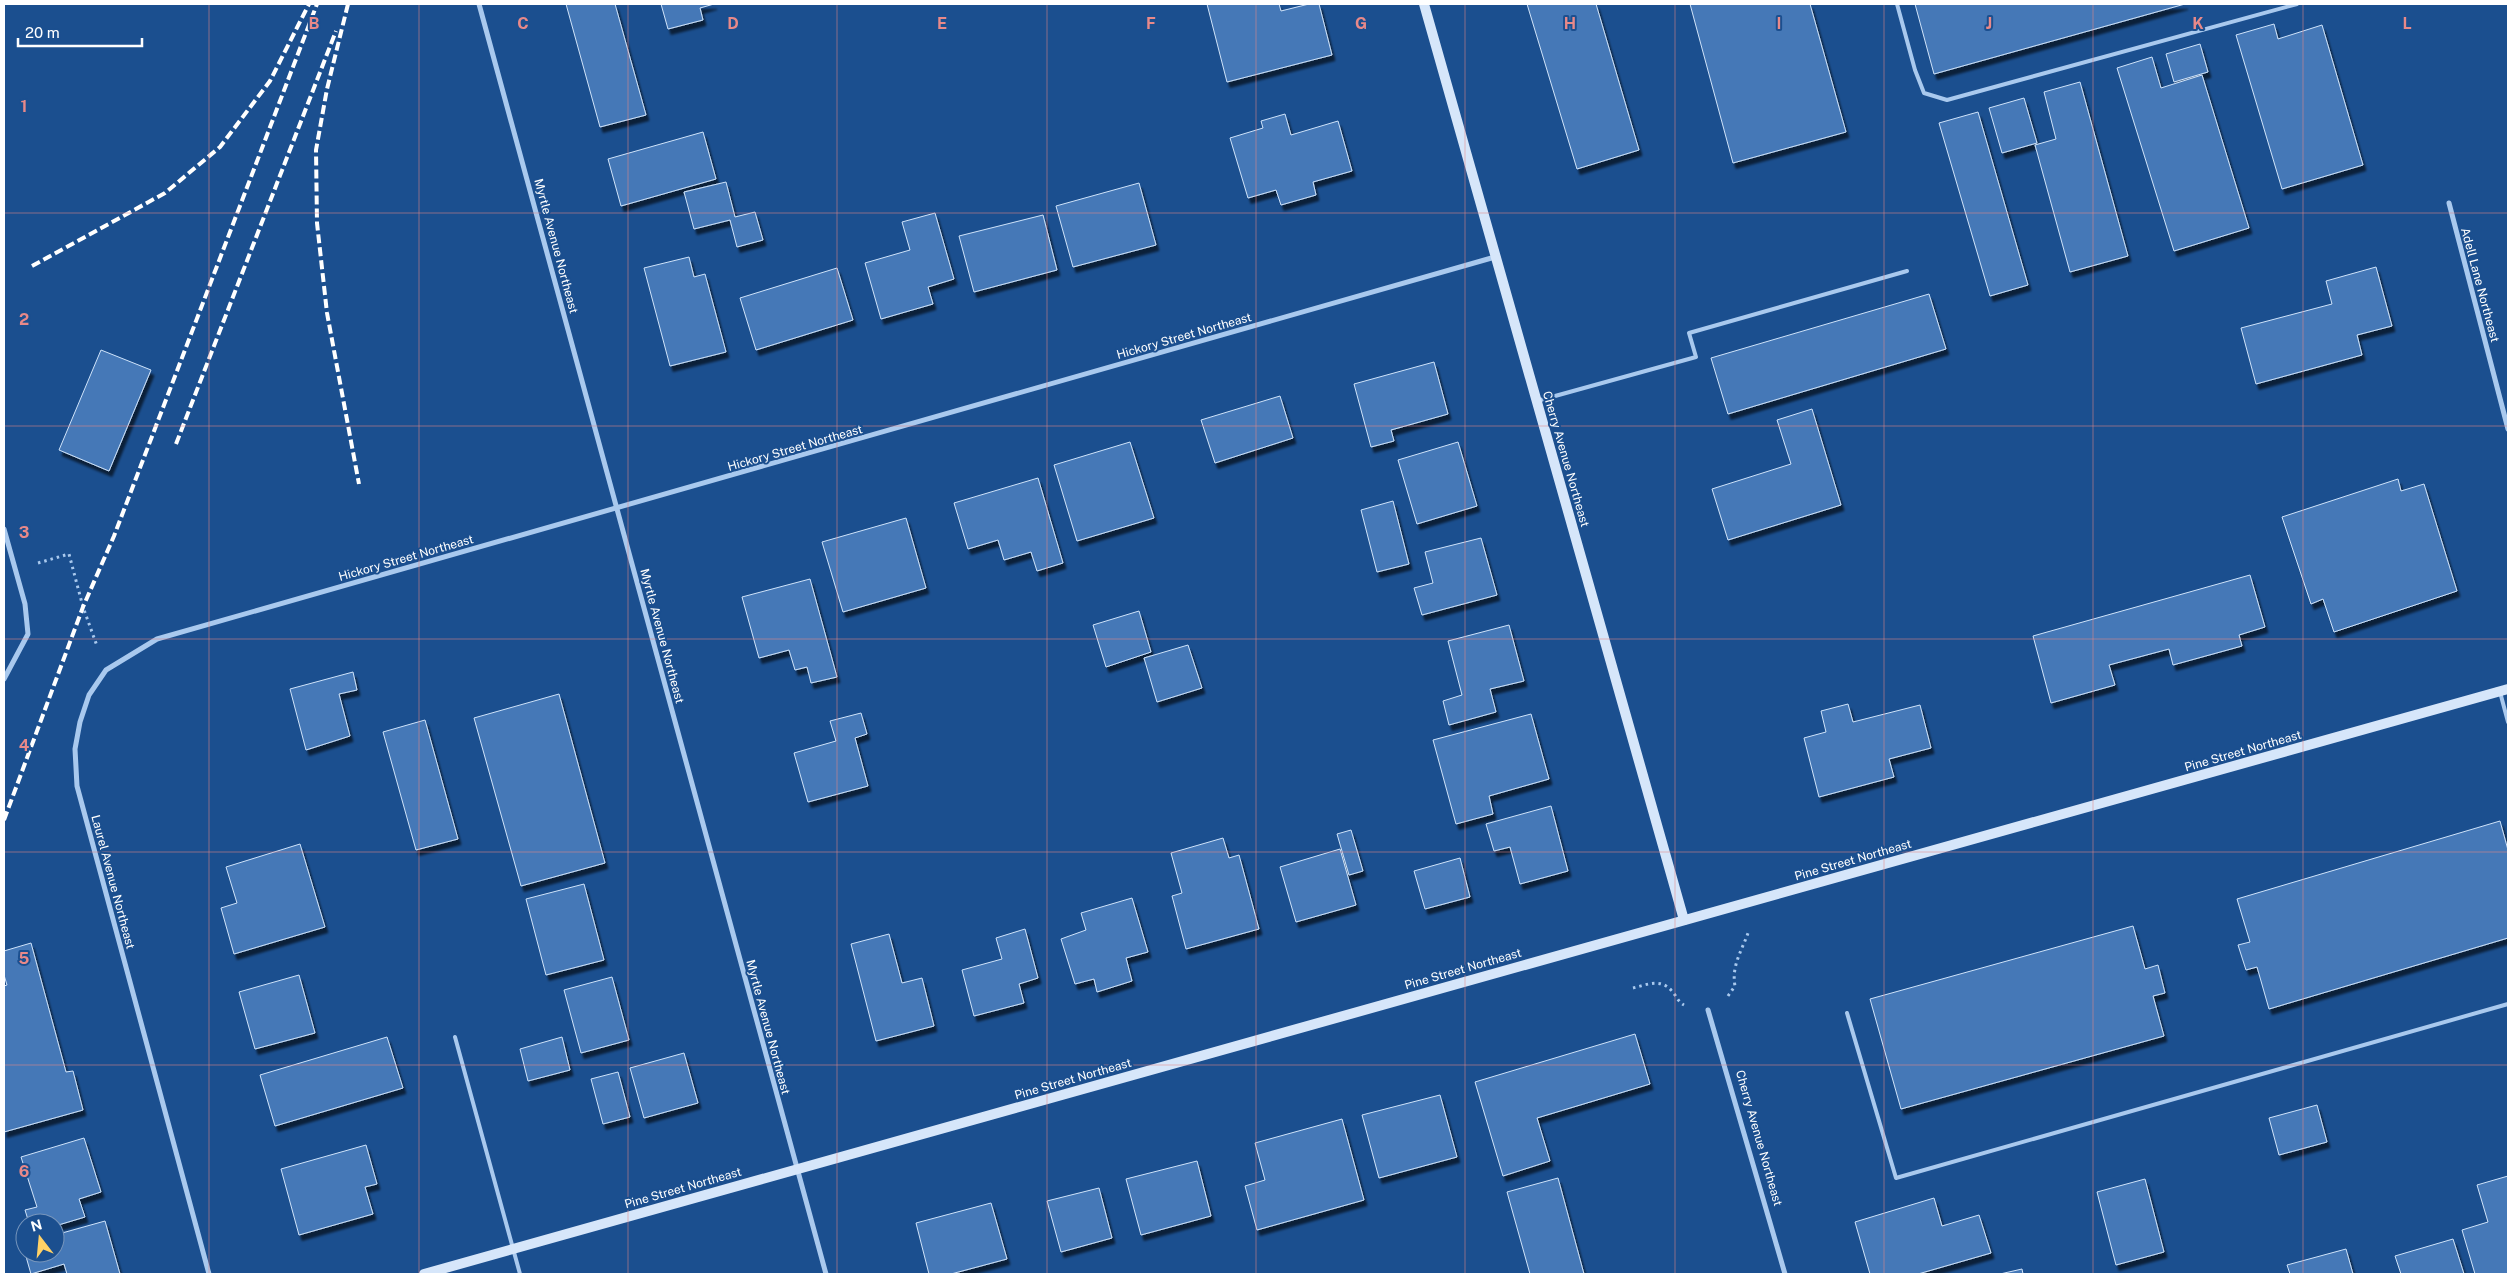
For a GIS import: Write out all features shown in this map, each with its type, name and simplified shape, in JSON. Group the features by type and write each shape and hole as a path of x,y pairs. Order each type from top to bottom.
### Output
{"main road":[{"name":"Cherry Avenue Northeast","path":"1424,4 1684,920"},
{"name":"Pine Street Northeast","path":"424,1274 2504,690"}],"street":[{"name":"Myrtle Avenue Northeast","path":"479,4 826,1274"},
{"name":"Adell Lane Northeast","path":"2449,203 2508,429"},
{"name":"Hickory Street Northeast","path":"106,670 157,639 1496,257"},
{"path":"4,529 25,604 28,634 4,679"},
{"name":"Laurel Avenue Northeast","path":"106,670 89,695 80,722 75,749 77,786 209,1274"},
{"name":"Cherry Avenue Northeast","path":"1708,1010 1785,1274"}],"lane":[{"path":"1897,4 1915,70 1924,93 1948,100 2297,4"},
{"path":"1537,401 1696,357 1689,333 1907,271"},
{"path":"2504,690 2508,722"},
{"path":"1847,1013 1896,1178 2508,1004"},
{"path":"456,1037 520,1274"}],"path":[{"path":"15,569 69,554 83,607 106,670"},
{"path":"1633,988 1654,983 1662,984 1670,989 1682,1005 1708,1010 1732,994 1735,986 1733,975 1736,963 1760,899"}],"building":[{"path":"566,4 615,4 646,115 600,127"},
{"path":"661,4 714,4 700,8 703,20 668,29"},
{"path":"1207,4 1279,4 1281,11 1309,4 1319,4 1332,55 1227,82"},
{"path":"1527,4 1596,4 1639,150 1577,169"},
{"path":"1690,4 1810,4 1846,132 1733,163"},
{"path":"1915,4 2185,4 1934,74"},
{"path":"2274,24 2278,39 2322,25 2363,165 2282,189 2236,35"},
{"path":"2200,44 2208,72 2174,82 2166,54"},
{"path":"2152,57 2161,88 2202,75 2249,228 2174,251 2117,68"},
{"path":"2080,82 2128,256 2070,272 2035,145 2056,139 2044,92"},
{"path":"2024,98 2037,143 2002,153 1989,108"},
{"path":"1978,112 2028,285 1990,296 1939,123"},
{"path":"1285,114 1291,135 1338,121 1352,171 1313,182 1316,195 1281,205 1276,190 1248,198 1230,138 1263,128 1261,121"},
{"path":"703,132 716,179 621,206 608,159"},
{"path":"726,182 735,217 755,212 763,240 737,247 730,220 694,229 684,192"},
{"path":"1139,183 1156,245 1073,267 1056,206"},
{"path":"935,213 954,279 928,287 933,304 881,319 865,263 910,250 902,222"},
{"path":"1043,215 1057,270 974,292 959,236"},
{"path":"689,257 694,277 705,274 726,352 670,366 644,268"},
{"path":"2376,267 2392,326 2357,335 2362,355 2256,384 2241,328 2332,304 2326,281"},
{"path":"837,268 853,320 756,350 740,298"},
{"path":"1929,294 1946,349 1728,414 1711,358"},
{"path":"101,350 151,370 109,471 59,450"},
{"path":"1434,362 1448,414 1391,430 1394,441 1371,447 1354,384"},
{"path":"1280,396 1293,438 1215,463 1201,420"},
{"path":"1812,409 1841,505 1728,540 1712,489 1791,464 1777,420"},
{"path":"1130,442 1154,518 1077,541 1054,465"},
{"path":"1458,442 1477,506 1417,524 1398,460"},
{"path":"1038,478 1063,563 1037,571 1031,552 1004,560 998,540 968,549 954,503"},
{"path":"2398,479 2401,491 2424,484 2457,591 2334,632 2323,599 2311,604 2282,517"},
{"path":"1393,501 1409,564 1377,572 1361,510"},
{"path":"906,518 926,588 843,612 822,542"},
{"path":"1481,538 1497,595 1422,615 1414,588 1433,583 1425,552"},
{"path":"2250,575 2265,627 2239,635 2242,646 2173,665 2169,649 2109,665 2115,685 2051,703 2033,636"},
{"path":"810,579 837,677 811,683 807,667 795,670 789,650 759,658 742,597"},
{"path":"1139,611 1151,652 1106,667 1093,625"},
{"path":"1509,625 1524,681 1490,689 1496,712 1449,725 1443,701 1462,695 1448,641"},
{"path":"1188,645 1202,688 1157,702 1144,658"},
{"path":"353,672 357,690 339,694 350,736 306,750 290,689"},
{"path":"559,694 605,863 521,886 474,718"},
{"path":"1848,704 1853,722 1920,705 1931,748 1889,759 1894,777 1819,797 1804,738 1826,732 1821,711"},
{"path":"861,713 867,734 855,738 868,786 808,802 794,753 836,741 830,721"},
{"path":"1531,714 1549,779 1489,796 1493,814 1456,824 1433,740"},
{"path":"425,720 458,839 416,850 383,732"},
{"path":"1551,806 1568,871 1520,884 1510,847 1494,851 1486,824"},
{"path":"2500,821 2508,850 2508,938 2269,1009 2257,967 2246,970 2238,945 2250,942 2237,899"},
{"path":"1351,830 1363,871 1349,875 1337,834"},
{"path":"1223,838 1229,858 1239,855 1259,929 1186,949 1172,896 1182,893 1171,853"},
{"path":"300,844 325,927 234,954 221,908 237,903 226,867"},
{"path":"1340,849 1356,905 1296,922 1280,867"},
{"path":"1460,858 1470,897 1425,909 1414,871"},
{"path":"584,884 604,960 546,975 526,899"},
{"path":"1132,898 1148,952 1126,958 1132,981 1097,992 1094,979 1075,984 1061,939 1086,930 1081,913"},
{"path":"2133,926 2145,969 2158,965 2165,993 2153,996 2164,1036 1901,1109 1870,999"},
{"path":"1025,929 1038,978 1019,984 1024,1003 974,1016 962,970 1002,959 996,938"},
{"path":"889,934 902,983 922,978 934,1026 876,1041 851,944"},
{"path":"31,943 66,1072 73,1071 83,1110 4,1132 4,986 7,985 4,975 4,951"},
{"path":"299,975 315,1033 255,1049 239,992"},
{"path":"612,977 629,1040 581,1053 564,990"},
{"path":"1635,1034 1650,1084 1537,1118 1550,1161 1503,1176 1475,1082"},
{"path":"387,1037 403,1088 275,1126 260,1075"},
{"path":"562,1037 570,1070 528,1081 520,1049"},
{"path":"684,1053 698,1103 644,1118 630,1068"},
{"path":"618,1072 630,1117 603,1124 591,1079"},
{"path":"1440,1095 1457,1157 1379,1178 1362,1115"},
{"path":"2317,1105 2327,1142 2279,1155 2269,1118"},
{"path":"1342,1119 1364,1200 1257,1230 1245,1186 1265,1180 1255,1143"},
{"path":"84,1138 101,1192 79,1199 85,1217 65,1223 65,1213 26,1213 25,1210 37,1207 21,1157"},
{"path":"366,1145 377,1184 365,1187 373,1214 299,1235 281,1169"},
{"path":"1197,1161 1211,1216 1141,1235 1126,1179"},
{"path":"2508,1176 2508,1274 2475,1274 2462,1230 2488,1222 2477,1185"},
{"path":"1558,1178 1584,1274 1530,1274 1507,1192"},
{"path":"2145,1179 2164,1252 2116,1265 2097,1192"},
{"path":"1099,1188 1112,1238 1061,1252 1047,1201"},
{"path":"1934,1198 1942,1226 1979,1215 1991,1253 1918,1274 1870,1274 1855,1222"},
{"path":"991,1203 1007,1259 951,1274 929,1274 916,1223"},
{"path":"105,1221 120,1274 67,1274 64,1264 31,1274 28,1263 65,1263 65,1232"},
{"path":"2453,1239 2464,1274 2401,1274 2395,1256"},
{"path":"2346,1249 2353,1274 2290,1274 2287,1265"},
{"path":"2022,1269 2023,1274 2000,1274"}],"railway":[{"path":"32,266 165,193 220,147 270,81 309,4"},
{"path":"4,820 83,607 114,536 317,4"},
{"path":"348,4 327,89 316,150 317,223 327,313 359,484"},
{"path":"176,444 336,31"}]}
